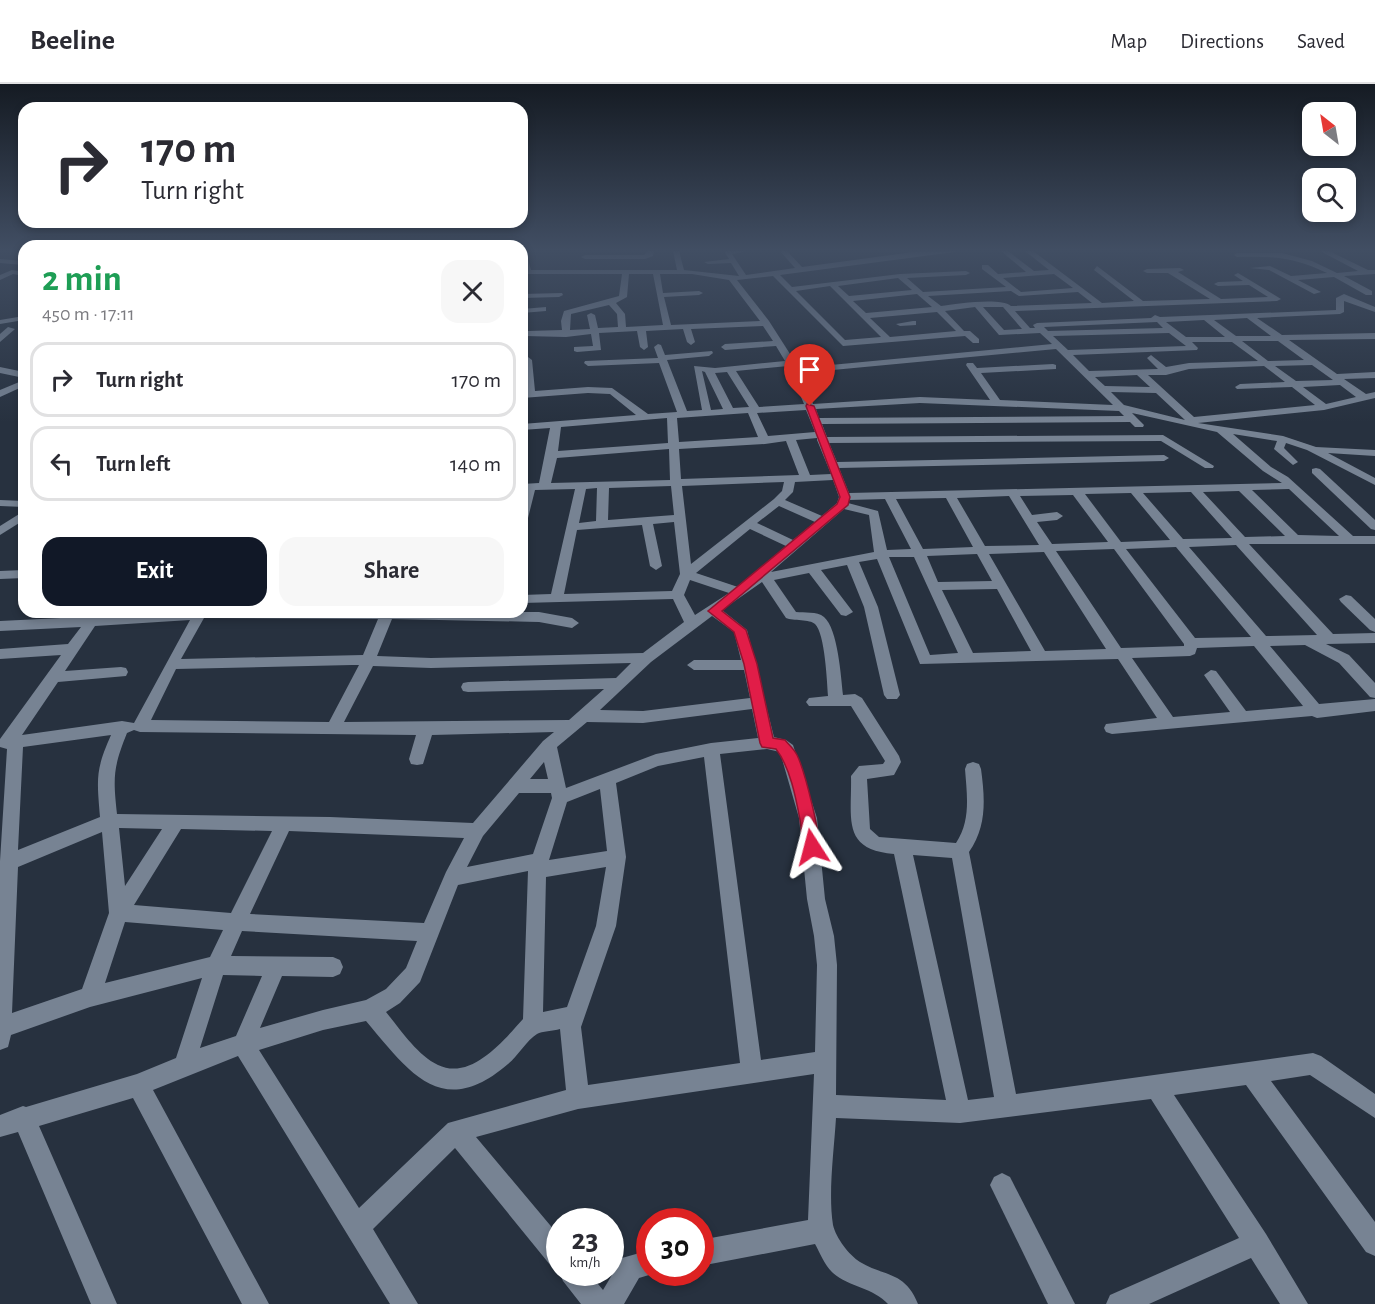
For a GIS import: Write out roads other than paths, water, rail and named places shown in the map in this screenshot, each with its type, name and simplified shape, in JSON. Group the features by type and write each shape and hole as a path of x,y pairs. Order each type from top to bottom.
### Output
{"street":[{"path":"566,334 567,313 587,308"},
{"path":"616,308 621,314 622,330"},
{"path":"663,308 664,320 668,328"},
{"path":"754,308 794,367 835,471 844,501"},
{"path":"808,308 843,343 962,333 967,333 976,340"},
{"path":"856,308 887,339"},
{"path":"864,316 949,308"},
{"path":"980,308 1002,333 1172,330"},
{"path":"1008,309 1037,308"},
{"path":"1092,308 1143,350"},
{"path":"729,356 794,367 1063,349 1194,348 1145,308"},
{"path":"1233,308 1364,397"},
{"path":"816,421 1137,422 1037,325 1281,316 1340,312 1340,308"},
{"path":"528,310 543,309"},
{"path":"939,309 962,333"},
{"path":"1008,309 1028,331"},
{"path":"891,314 901,325 914,322"},
{"path":"577,349 597,348 591,315"},
{"path":"1281,316 1329,347"},
{"path":"1206,318 1269,363 1324,407"},
{"path":"0,322 18,319"},
{"path":"528,334 766,323"},
{"path":"686,327 691,342"},
{"path":"0,329 18,328"},
{"path":"0,339 10,329"},
{"path":"641,329 644,347"},
{"path":"1184,340 1375,336"},
{"path":"729,411 708,372 729,356 778,343"},
{"path":"658,347 678,415 675,447 676,483 686,574"},
{"path":"588,376 589,348"},
{"path":"528,394 588,376 662,359 709,353"},
{"path":"729,356 765,441"},
{"path":"962,356 996,402"},
{"path":"1151,358 1166,370"},
{"path":"1089,374 1162,373 1166,370 1189,366 1314,362"},
{"path":"0,369 18,365"},
{"path":"975,371 1053,367"},
{"path":"707,412 697,368 713,370"},
{"path":"0,369 18,374"},
{"path":"1141,374 1189,422"},
{"path":"1240,387 1297,385 1375,375"},
{"path":"588,376 644,416"},
{"path":"1,393 18,386"},
{"path":"1102,389 1158,390"},
{"path":"1,393 18,394"},
{"path":"1189,422 1324,407 1375,395"},
{"path":"528,426 644,416 920,400 1124,408 1221,430 1283,439 1311,448 1375,482"},
{"path":"1163,438 1159,430 1164,423 1172,420"},
{"path":"544,487 552,455 556,424"},
{"path":"1221,430 1267,469 1292,486 1350,540"},
{"path":"552,455 822,438 1163,438 1209,466"},
{"path":"790,439 806,478"},
{"path":"1283,439 1279,449 1293,462"},
{"path":"1311,448 1375,453"},
{"path":"528,487 806,478 835,471 1164,458"},
{"path":"1316,471 1375,526"},
{"path":"677,595 686,574 778,501 787,492 790,478"},
{"path":"602,525 603,485"},
{"path":"557,597 581,486"},
{"path":"0,1126 23,1117 138,1084 243,1044 323,1020 370,1010 393,996 413,975 452,878 477,831 549,745 646,658 692,623 714,611 760,578 844,501 889,497 1292,486"},
{"path":"1242,487 1295,539"},
{"path":"1194,488 1330,640"},
{"path":"1134,490 1182,545 1317,712"},
{"path":"844,501 874,513 881,555 925,660 1190,651 1191,643 1076,492"},
{"path":"1012,493 1047,549 1168,722"},
{"path":"950,495 1041,656"},
{"path":"889,497 919,553 962,650 969,658"},
{"path":"778,501 824,521"},
{"path":"0,503 18,504"},
{"path":"1028,519 1057,516"},
{"path":"572,528 680,518"},
{"path":"3,527 18,519"},
{"path":"647,522 656,566"},
{"path":"749,524 795,546"},
{"path":"760,578 881,555 1295,539 1375,540"},
{"path":"852,561 871,607 892,695"},
{"path":"813,569 846,612"},
{"path":"0,575 18,574"},
{"path":"686,574 740,592"},
{"path":"760,578 791,615 816,618 823,624 831,658 836,700"},
{"path":"933,586 1002,585"},
{"path":"528,598 677,595"},
{"path":"677,595 692,623"},
{"path":"1346,599 1375,627"},
{"path":"714,611 740,630 750,664 767,743"},
{"path":"528,617 572,623"},
{"path":"0,626 162,618"},
{"path":"119,913 105,777 106,762 171,664 206,618"},
{"path":"333,729 368,660 384,618"},
{"path":"92,622 8,743 6,794 8,863 0,1032 90,997 216,964 276,968 333,967"},
{"path":"1191,643 1375,638"},
{"path":"1306,640 1344,659 1375,693"},
{"path":"0,654 73,649"},
{"path":"171,664 368,660 431,663 646,658"},
{"path":"694,665 750,664"},
{"path":"53,677 121,672"},
{"path":"1211,675 1242,717"},
{"path":"468,687 618,683"},
{"path":"814,702 849,699 859,704 866,720 886,746 893,762 888,770 865,771 859,777 863,835 877,845 960,851"},
{"path":"8,743 131,726 426,729 643,717 759,702"},
{"path":"1112,729 1168,722 1317,712 1375,705"},
{"path":"417,759 426,729"},
{"path":"514,786 558,792 607,779 656,760 711,749 767,743 780,744 787,750 808,818 816,899 824,936 827,965 821,1230 839,1263 852,1272 890,1287 905,1304"},
{"path":"534,1022 532,1016 538,866 558,792 549,745"},
{"path":"711,749 752,1072"},
{"path":"960,851 969,841 977,808 973,769"},
{"path":"578,1098 570,1027 606,926 617,857 607,779"},
{"path":"8,863 109,821 477,831"},
{"path":"90,997 119,913 176,822"},
{"path":"184,1065 216,964 284,824"},
{"path":"902,848 960,1112"},
{"path":"960,851 1007,1107"},
{"path":"452,878 617,857"},
{"path":"119,913 237,922 432,932"},
{"path":"243,1044 276,968"},
{"path":"370,1010 422,1066 435,1076 455,1079 477,1074 495,1064 534,1022"},
{"path":"534,1022 540,1023 573,1016"},
{"path":"243,1044 405,1304"},
{"path":"357,1227 456,1131 578,1098 825,1061"},
{"path":"825,1106 960,1112 1313,1064 1375,1107"},
{"path":"1251,1073 1375,1242"},
{"path":"138,1084 256,1304"},
{"path":"1156,1087 1295,1304"},
{"path":"23,1117 104,1304"},
{"path":"456,1131 546,1240"},
{"path":"1002,1185 1062,1304"},
{"path":"714,1250 821,1230"},
{"path":"1119,1304 1257,1243"},
{"path":"609,1304 631,1267 636,1266"},
{"path":"583,1286 598,1304"}]}
